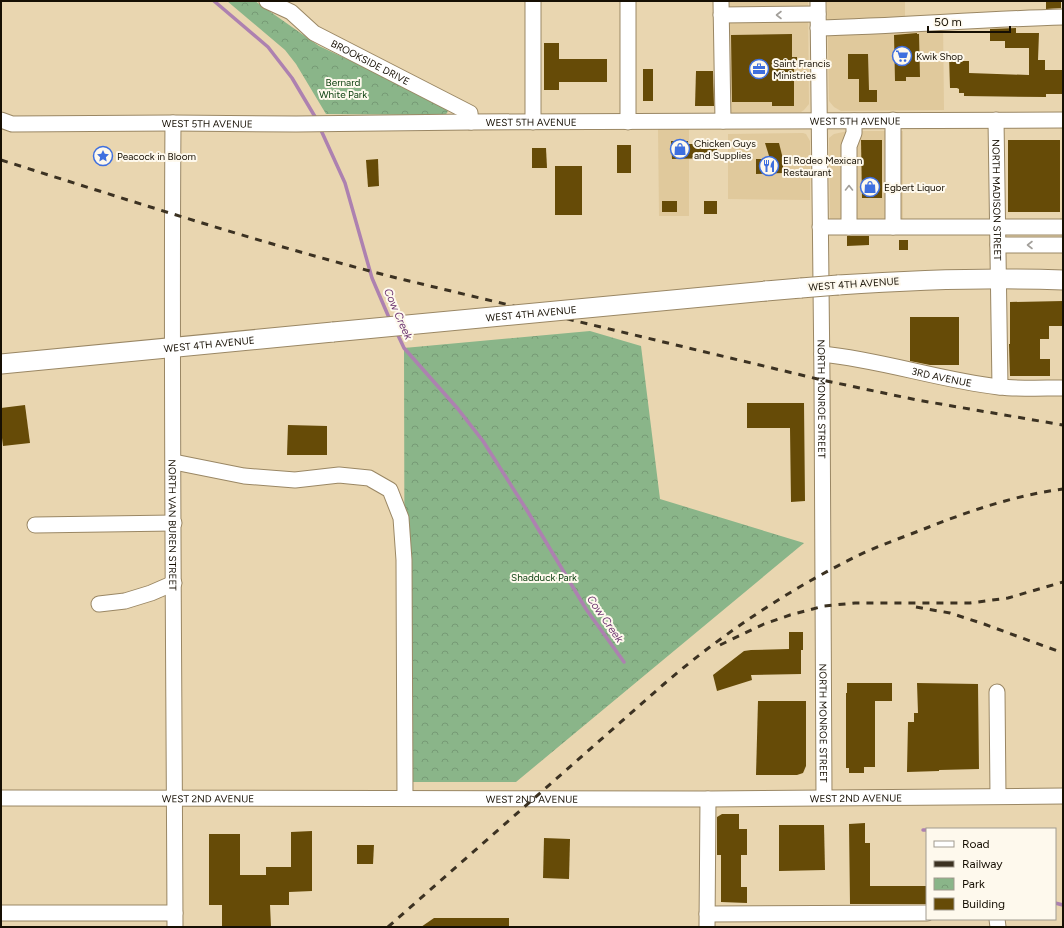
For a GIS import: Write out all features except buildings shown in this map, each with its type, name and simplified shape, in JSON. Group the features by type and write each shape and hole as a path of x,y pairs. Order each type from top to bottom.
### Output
{"main road":[{"name":"WEST 4TH AVENUE","path":"1,364 838,285 915,280 1063,280"}],"street":[{"name":"BROOKSIDE DRIVE","path":"267,1 293,7 314,33 470,113 471,122"},
{"path":"533,1 533,122"},
{"path":"628,1 628,122"},
{"path":"723,121 721,8 818,14 901,26 1019,18 1063,17"},
{"name":"NORTH MONROE STREET","path":"818,14 822,354 824,797"},
{"name":"WEST 5TH AVENUE","path":"1,120 12,124 335,124 471,122 1063,120"},
{"path":"893,120 893,227"},
{"name":"NORTH MADISON STREET","path":"996,120 1000,387"},
{"path":"849,227 849,146 854,133 854,121"},
{"name":"NORTH VAN BUREN STREET","path":"173,123 172,348 174,462 175,920"},
{"path":"820,227 1063,227"},
{"path":"998,245 1063,245"},
{"name":"3RD AVENUE","path":"822,354 848,357 946,378 1000,387 1063,388"},
{"path":"174,462 244,476 295,480 340,475 369,478 390,490 401,518 404,560 405,798"},
{"path":"35,525 174,522"},
{"path":"99,604 125,601 151,593 174,583"},
{"path":"997,692 998,796"},
{"name":"WEST 2ND AVENUE","path":"1,798 708,799 1063,796"},
{"path":"708,799 707,921 926,913"},
{"path":"1,913 175,920"}],"shaded area":[{"path":"726,1 808,1 809,104 804,110 801,112 726,113"},
{"path":"827,1 905,1 905,19 943,19 944,110 841,111 834,107 829,101"},
{"path":"658,129 689,129 689,216 659,216"},
{"path":"848,131 903,131 903,223 832,222 830,219 829,138 834,134"},
{"path":"728,134 806,134 810,141 810,200 728,199"}],"green space":[{"name":"Bernard White Park","path":"227,1 255,1 319,46 392,80 448,110 447,113 442,115 326,114 296,64 285,50"},
{"name":"Shadduck Park","path":"590,331 641,346 660,499 804,543 516,782 405,782 404,348"}],"waterway":[{"name":"Cow Creek","path":"214,1 268,47 292,78 317,120"},
{"name":"Cow Creek","path":"320,128 345,183 372,278 390,320"},
{"name":"Cow Creek","path":"396,331 404,348 458,409 483,441 528,512 586,609 624,662"},
{"name":"Cow Creek","path":"1056,903 1063,905"}],"railway":[{"path":"1,160 303,253 405,280 822,380 917,400 1063,425"},
{"path":"388,927 664,684 708,648 754,615 828,571 881,546 978,509 1012,499 1063,489"},
{"path":"720,645 764,624 824,606 855,603 970,603 1008,598 1063,582"},
{"path":"916,607 950,613 1063,653"}],"place":[{"name":"Kwik Shop","path":"902,56"},
{"name":"Saint Francis Ministries","path":"759,69"},
{"name":"Chicken Guys and Supplies","path":"680,149"},
{"name":"Peacock in Bloom","path":"103,156"},
{"name":"El Rodeo Mexican Restaurant","path":"769,166"},
{"name":"Egbert Liquor","path":"870,187"}]}
